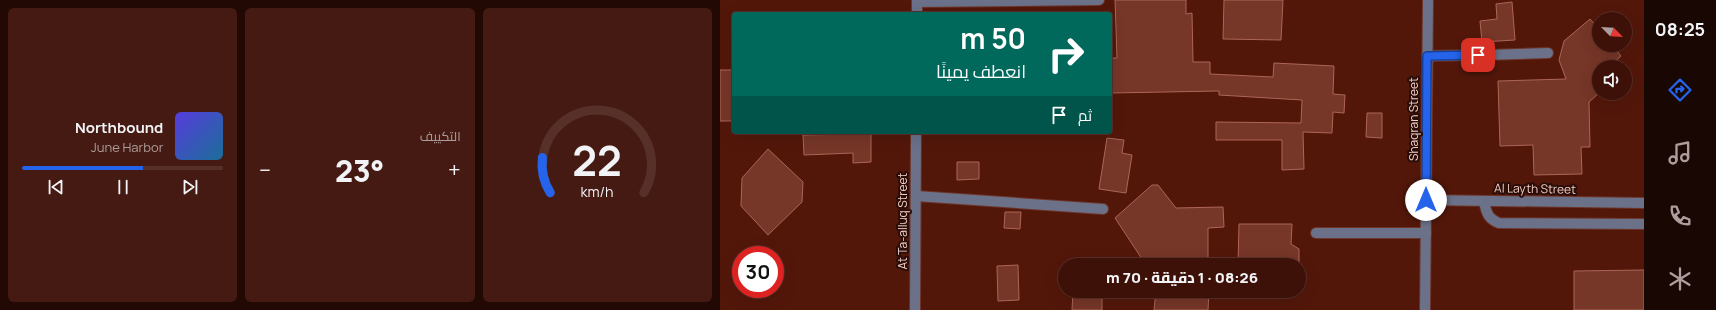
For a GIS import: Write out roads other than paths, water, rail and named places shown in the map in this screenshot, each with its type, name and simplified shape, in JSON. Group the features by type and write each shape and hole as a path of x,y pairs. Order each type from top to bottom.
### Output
{"street":[{"path":"917,12 917,1 1099,0"},
{"name":"Shaqran Street","path":"1425,310 1428,0"},
{"path":"1427,56 1548,53"},
{"name":"At Ta-alluq Street","path":"915,310 916,134"},
{"path":"916,196 1103,209"},
{"name":"Al Layth Street","path":"1426,200 1644,203"},
{"path":"1484,201 1486,213 1494,222 1500,223 1644,224"},
{"path":"1316,233 1426,233"}]}
